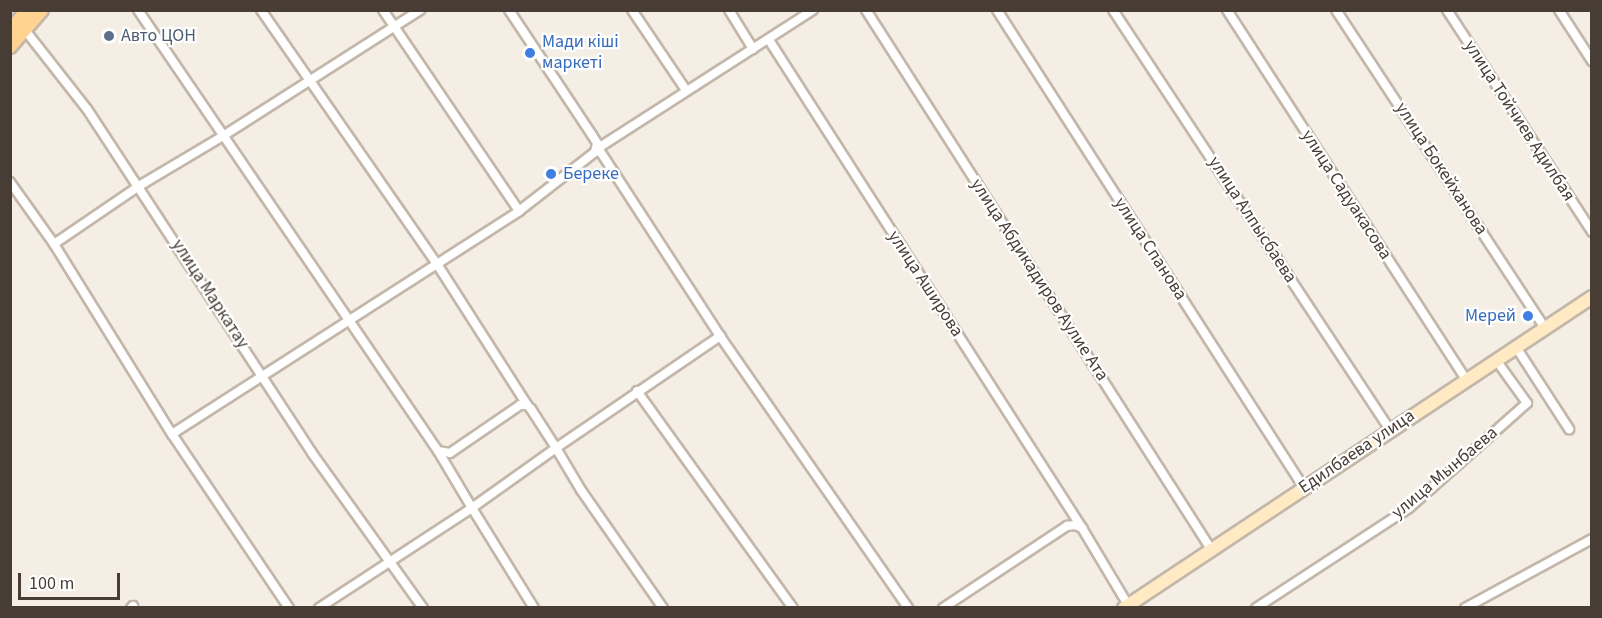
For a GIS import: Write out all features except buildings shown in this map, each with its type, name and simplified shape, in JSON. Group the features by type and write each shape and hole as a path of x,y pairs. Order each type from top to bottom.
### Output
{"main road":[{"path":"10,30 27,10"},
{"path":"10,47 42,10"}],"street":[{"path":"138,10 438,451 534,608"},
{"path":"261,10 308,82 437,264 556,448 580,490 663,608"},
{"path":"383,10 519,211"},
{"path":"54,244 139,186 223,136 420,10"},
{"path":"509,10 720,336 908,608"},
{"path":"632,10 686,90"},
{"path":"729,10 753,49"},
{"path":"172,434 519,211 598,148 813,10"},
{"name":"улица Абдикадиров Аулие Ата","path":"866,10 1211,549"},
{"name":"улица Спанова","path":"997,10 1304,488"},
{"name":"улица Алпысбаева","path":"1113,10 1390,430"},
{"name":"улица Садуакасова","path":"1227,10 1466,380"},
{"name":"улица Бокейханова","path":"1336,10 1545,328"},
{"name":"улица Тойчиев Адилбая","path":"1447,10 1592,232"},
{"path":"1559,10 1592,61"},
{"name":"улица Маркатау","path":"25,30 87,109 312,453 423,608"},
{"name":"улица Аширова","path":"769,40 1082,528 1126,606"},
{"path":"10,182 54,244 172,434 289,608"},
{"name":"Едилбаева улица","path":"1126,606 1592,297"},
{"path":"320,608 472,508 637,391 720,336"},
{"path":"1516,347 1569,429"},
{"name":"улица Мынбаева","path":"1256,608 1409,508 1527,403 1497,360"},
{"path":"637,391 793,608"},
{"path":"438,451 450,453 520,405 527,405"},
{"path":"943,608 1067,526 1082,528"},
{"path":"1465,608 1592,540"}],"place":[{"name":"Авто ЦОН","path":"109,36"},
{"name":"Мади кіші маркеті","path":"530,53"},
{"name":"Береке","path":"551,174"},
{"name":"Мерей","path":"1528,316"}]}
